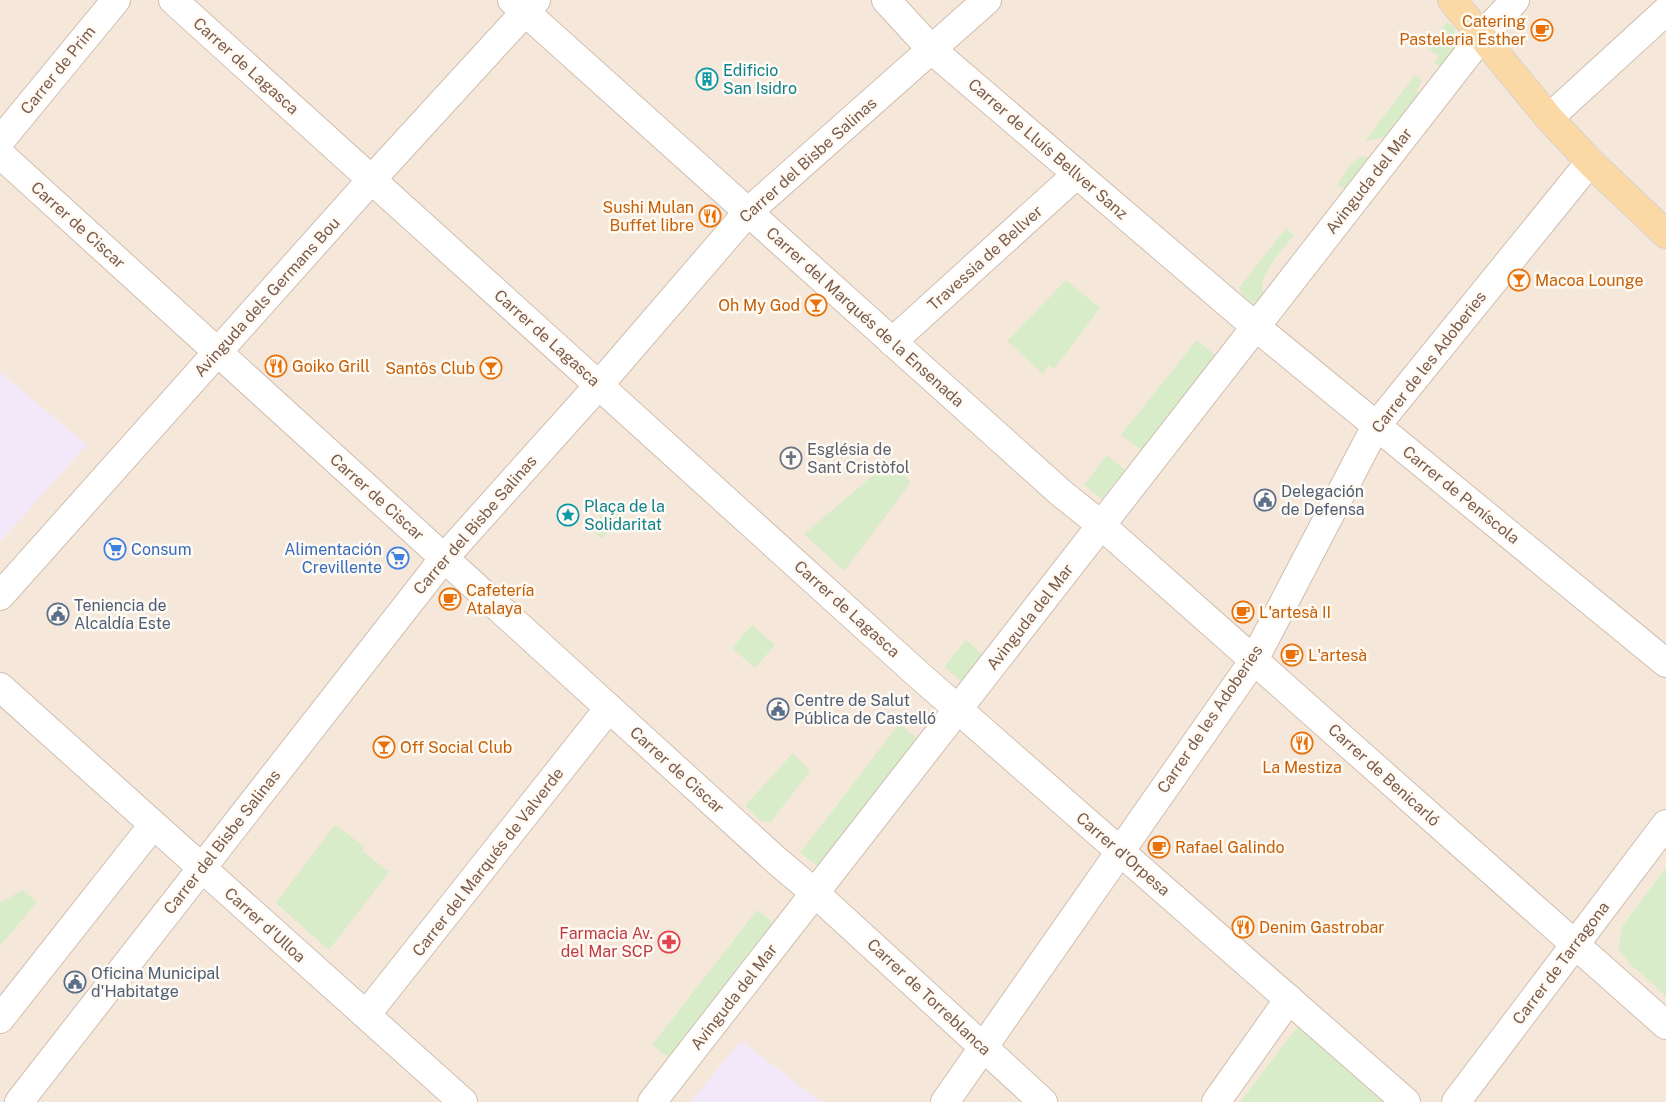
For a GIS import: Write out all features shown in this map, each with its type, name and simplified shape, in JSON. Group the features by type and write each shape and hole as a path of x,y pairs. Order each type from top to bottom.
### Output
{"main road":[{"path":"1452,0 1549,118 1590,162 1666,234"}],"street":[{"name":"Carrer de Prim","path":"0,141 116,0"},
{"name":"Carrer de Lagasca","path":"173,0 958,709"},
{"name":"Carrer de Lluís Bellver Sanz","path":"886,0 932,50 1256,327"},
{"name":"Carrer del Bisbe Salinas","path":"19,1102 444,558 599,385 748,212 988,0"},
{"name":"Avinguda del Mar","path":"652,1102 1482,36 1514,0"},
{"name":"Avinguda dels Germans Bou","path":"0,596 372,179 524,4"},
{"name":"Carrer del Marqués de la Ensenada","path":"524,4 748,212 1061,493 1101,525"},
{"path":"1549,118 1666,11"},
{"name":"Carrer de Ciscar","path":"0,154 777,861 815,893"},
{"name":"Carrer de les Adoberies","path":"945,1102 1119,850 1254,660 1376,426 1590,162"},
{"name":"Travessia de Bellver","path":"892,342 1077,174"},
{"name":"Carrer de Peníscola","path":"1256,327 1666,663"},
{"name":"Carrer de Benicarló","path":"1101,525 1666,1025"},
{"name":"Carrer d'Ulloa","path":"0,687 463,1102"},
{"name":"Carrer del Marqués de Valverde","path":"366,1015 610,708"},
{"name":"Carrer d'Orpesa","path":"958,709 1406,1102"},
{"path":"0,1018 153,824"},
{"name":"Carrer de Tarragona","path":"1456,1102 1666,824"},
{"name":"Carrer de Torreblanca","path":"815,893 1044,1102"},
{"path":"1216,1102 1289,999"}],"shaded area":[{"path":"0,0 1666,0 1666,1102 0,1102"},
{"path":"0,372 88,446 84,448 0,542"},
{"path":"741,1041 821,1102 691,1102"}],"green space":[{"path":"1447,22 1454,27 1456,39 1452,54 1442,68 1434,63 1439,56 1428,49"},
{"path":"1415,75 1422,81 1416,90 1421,94 1389,136 1365,141"},
{"path":"1360,157 1374,157 1347,190 1337,185 1351,164"},
{"path":"1286,228 1294,235 1264,278 1261,299 1253,304 1241,293 1239,288"},
{"path":"1066,280 1100,308 1054,369 1048,365 1043,374 1007,341"},
{"path":"1197,340 1216,356 1143,451 1121,435"},
{"path":"1107,455 1125,470 1102,499 1084,485"},
{"path":"889,462 911,482 844,571 804,534"},
{"path":"611,503 624,514 602,539 590,528"},
{"path":"752,625 775,645 755,668 732,648"},
{"path":"966,640 984,656 965,679 960,680 945,668 946,664"},
{"path":"899,724 919,740 821,868 800,853"},
{"path":"793,753 810,771 771,822 762,822 745,806"},
{"path":"335,825 365,847 362,851 389,872 329,950 276,903"},
{"path":"1665,869 1666,996 1629,963 1618,948 1623,925"},
{"path":"22,890 37,902 0,946 0,903"},
{"path":"757,910 776,925 672,1060 652,1045"},
{"path":"1299,1025 1389,1102 1240,1102"}],"place":[{"name":"Catering Pasteleria Esther","path":"1542,30"},
{"name":"Edificio San Isidro","path":"707,79"},
{"name":"Sushi Mulan Buffet libre","path":"710,216"},
{"name":"Macoa Lounge","path":"1519,280"},
{"name":"Oh My God","path":"816,305"},
{"name":"Goiko Grill","path":"276,366"},
{"name":"Santôs Club","path":"491,368"},
{"name":"Església de Sant Cristòfol","path":"791,458"},
{"name":"Delegación de Defensa","path":"1265,500"},
{"name":"Plaça de la Solidaritat","path":"568,515"},
{"name":"Consum","path":"115,549"},
{"name":"Alimentación Crevillente","path":"398,558"},
{"name":"Cafetería Atalaya","path":"450,599"},
{"name":"L'artesà II","path":"1243,612"},
{"name":"Teniencia de Alcaldía Este","path":"58,614"},
{"name":"L'artesà","path":"1292,655"},
{"name":"Centre de Salut Pública de Castelló","path":"778,709"},
{"name":"La Mestiza","path":"1302,743"},
{"name":"Off Social Club","path":"384,747"},
{"name":"Rafael Galindo","path":"1159,847"},
{"name":"Denim Gastrobar","path":"1243,927"},
{"name":"Farmacia Av. del Mar SCP","path":"669,942"},
{"name":"Oficina Municipal d'Habitatge","path":"75,982"}]}
